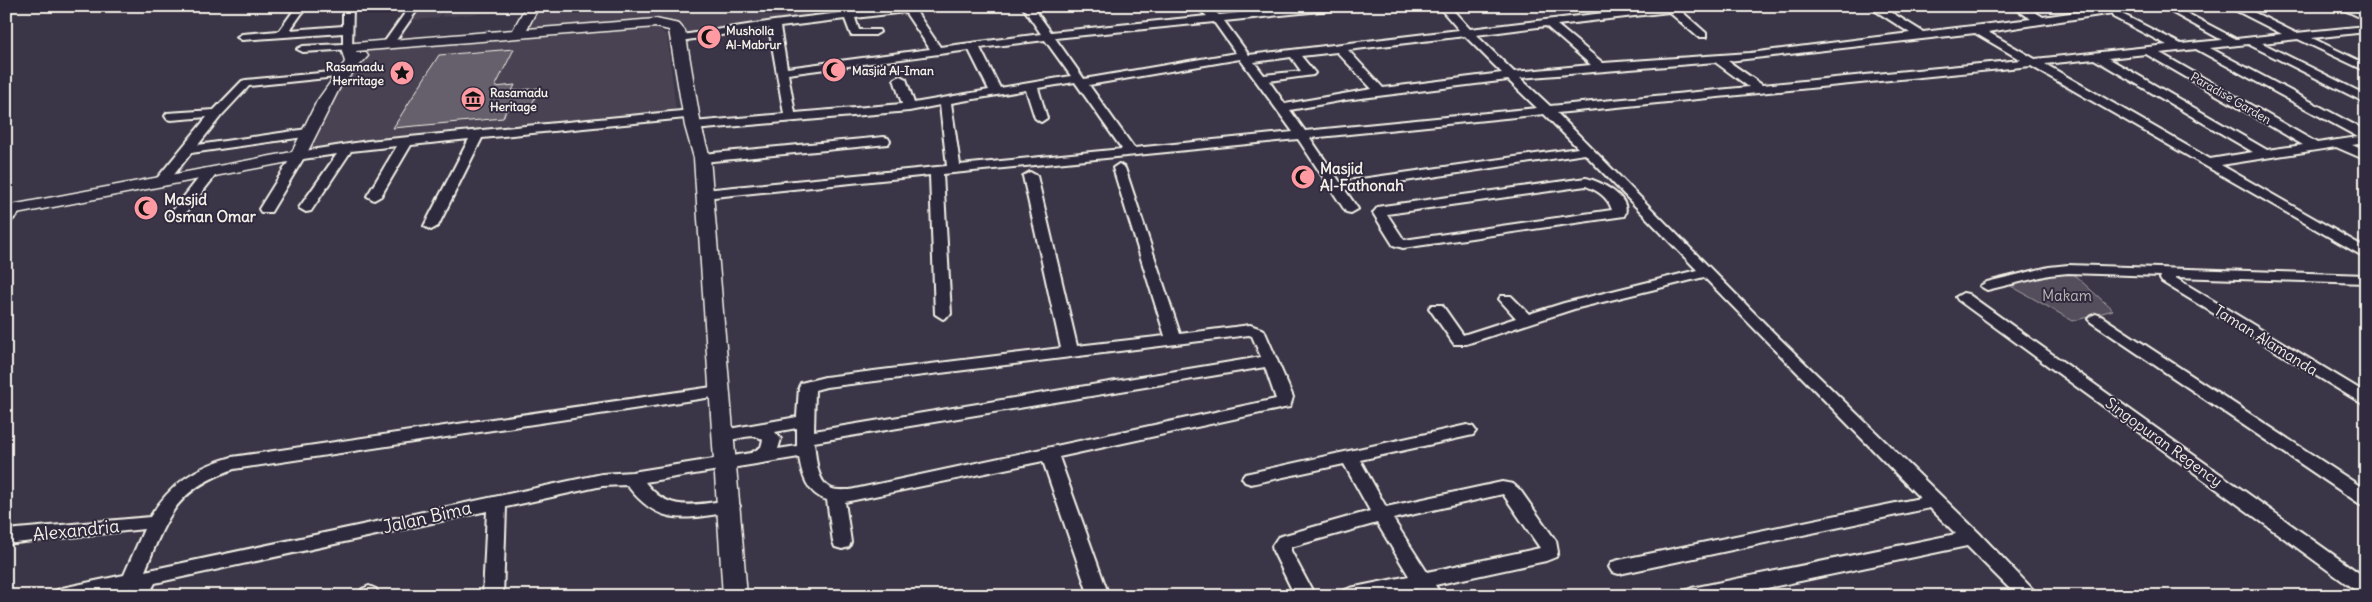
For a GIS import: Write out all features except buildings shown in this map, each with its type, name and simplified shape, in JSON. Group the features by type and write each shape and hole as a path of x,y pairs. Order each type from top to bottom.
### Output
{"street":[{"path":"282,34 302,6"},
{"path":"266,209 292,170 307,133 347,61 348,6"},
{"path":"384,45 415,6"},
{"path":"518,34 533,6"},
{"path":"680,38 854,12 926,6"},
{"path":"1026,6 1131,154"},
{"path":"1200,6 1217,19 1302,135 1351,209"},
{"path":"781,72 1048,36 1340,6"},
{"path":"1443,6 2029,596"},
{"path":"9,213 161,182 348,148 478,134 693,120 790,117 909,107 1031,86 1245,57 1294,54 1690,6"},
{"path":"1874,6 1921,35"},
{"path":"2017,6 2041,20"},
{"path":"1282,108 1345,96 1512,76 1718,58 1977,30 2140,6"},
{"path":"2165,6 2234,42"},
{"path":"2232,6 2366,68"},
{"path":"2341,6 2366,17"},
{"path":"908,8 936,50"},
{"path":"1671,8 1702,35"},
{"path":"854,12 855,33 875,32"},
{"path":"2118,15 2178,47"},
{"path":"161,182 217,113 246,83 347,61 384,45 656,23 674,27 680,38 693,120 702,158 719,391 731,506 736,596"},
{"path":"1548,23 1601,67"},
{"path":"774,24 790,117"},
{"path":"242,37 348,29"},
{"path":"704,194 1131,154 1302,135 2366,29"},
{"path":"1977,30 2366,254"},
{"path":"2351,31 2366,38"},
{"path":"2250,41 2366,100"},
{"path":"973,46 996,92"},
{"path":"2198,46 2364,139"},
{"path":"1340,48 1381,92"},
{"path":"304,49 347,61"},
{"name":"Paradise Garden","path":"2146,50 2316,147"},
{"path":"1261,79 1309,73 1294,54"},
{"path":"2094,55 2266,155"},
{"path":"1718,58 1759,89"},
{"path":"900,79 909,107"},
{"path":"1031,86 1041,118"},
{"path":"945,101 954,170"},
{"path":"172,116 217,113"},
{"path":"188,150 307,133"},
{"path":"431,226 478,134"},
{"path":"2208,163 2364,139"},
{"path":"702,158 884,141"},
{"path":"374,196 406,142"},
{"path":"2337,143 2366,156"},
{"path":"306,208 348,148"},
{"path":"1336,187 1588,150"},
{"path":"1119,168 1174,339"},
{"path":"936,171 943,314"},
{"path":"176,216 210,173"},
{"path":"1030,176 1070,352"},
{"path":"1586,182 1599,186 1612,199 1619,209 1619,213 1403,244 1398,242 1380,213 1383,210 1586,182"},
{"path":"1612,199 1632,196"},
{"path":"1986,286 2049,271 2068,269 2366,279"},
{"name":"Taman Alamanda","path":"2167,279 2366,400"},
{"path":"1437,308 1460,340 1616,294 1715,281"},
{"name":"Singopuran Regency","path":"1963,297 2366,588"},
{"path":"1506,299 1526,319"},
{"path":"2096,319 2366,500"},
{"path":"1256,330 1285,397 1284,402 850,496 836,496 822,492 814,483 804,436 806,387 825,382 1070,352 1256,330"},
{"path":"751,431 804,436 1270,362"},
{"path":"139,585 156,522 167,504 188,481 216,468 252,460 719,391"},
{"path":"723,436 751,431 765,432 770,435 772,444 764,454 748,460"},
{"path":"1250,478 1467,431"},
{"name":"Jalan Bima","path":"62,596 139,585 497,501 602,480 632,478 748,460 804,436"},
{"path":"1049,453 1099,596"},
{"path":"1349,456 1381,515 1427,588"},
{"path":"632,478 640,490 664,510 679,513 731,506"},
{"path":"1306,596 1282,551 1281,546 1285,542 1381,515 1502,488 1514,494 1549,546 1549,552 1546,554 1427,588 1350,596"},
{"path":"836,496 842,542"},
{"path":"493,596 497,501"},
{"path":"1619,568 1934,501"},
{"name":"Alexandria","path":"6,537 146,522"},
{"path":"1692,596 1972,538"}],"shaded area":[{"path":"446,6 525,6 524,9 441,17"},
{"path":"535,6 808,6 807,18 685,35 664,18 523,29"},
{"path":"443,9 438,18 413,20 419,11"},
{"path":"655,28 667,35 676,112 306,148 354,58 383,46 508,36 509,39"}],"green space":[{"name":"Makam","path":"2071,272 2113,310 2073,321 2011,286 2040,277"}],"place":[{"name":"Musholla Al-Mabrur","path":"709,37"},
{"name":"Masjid Al-Iman","path":"834,70"},
{"name":"Rasamadu Herritage","path":"402,73"},
{"name":"Rasamadu Heritage","path":"473,99"},
{"name":"Masjid Al-Fathonah","path":"1303,177"},
{"name":"Masjid Osman Omar","path":"146,208"}]}
